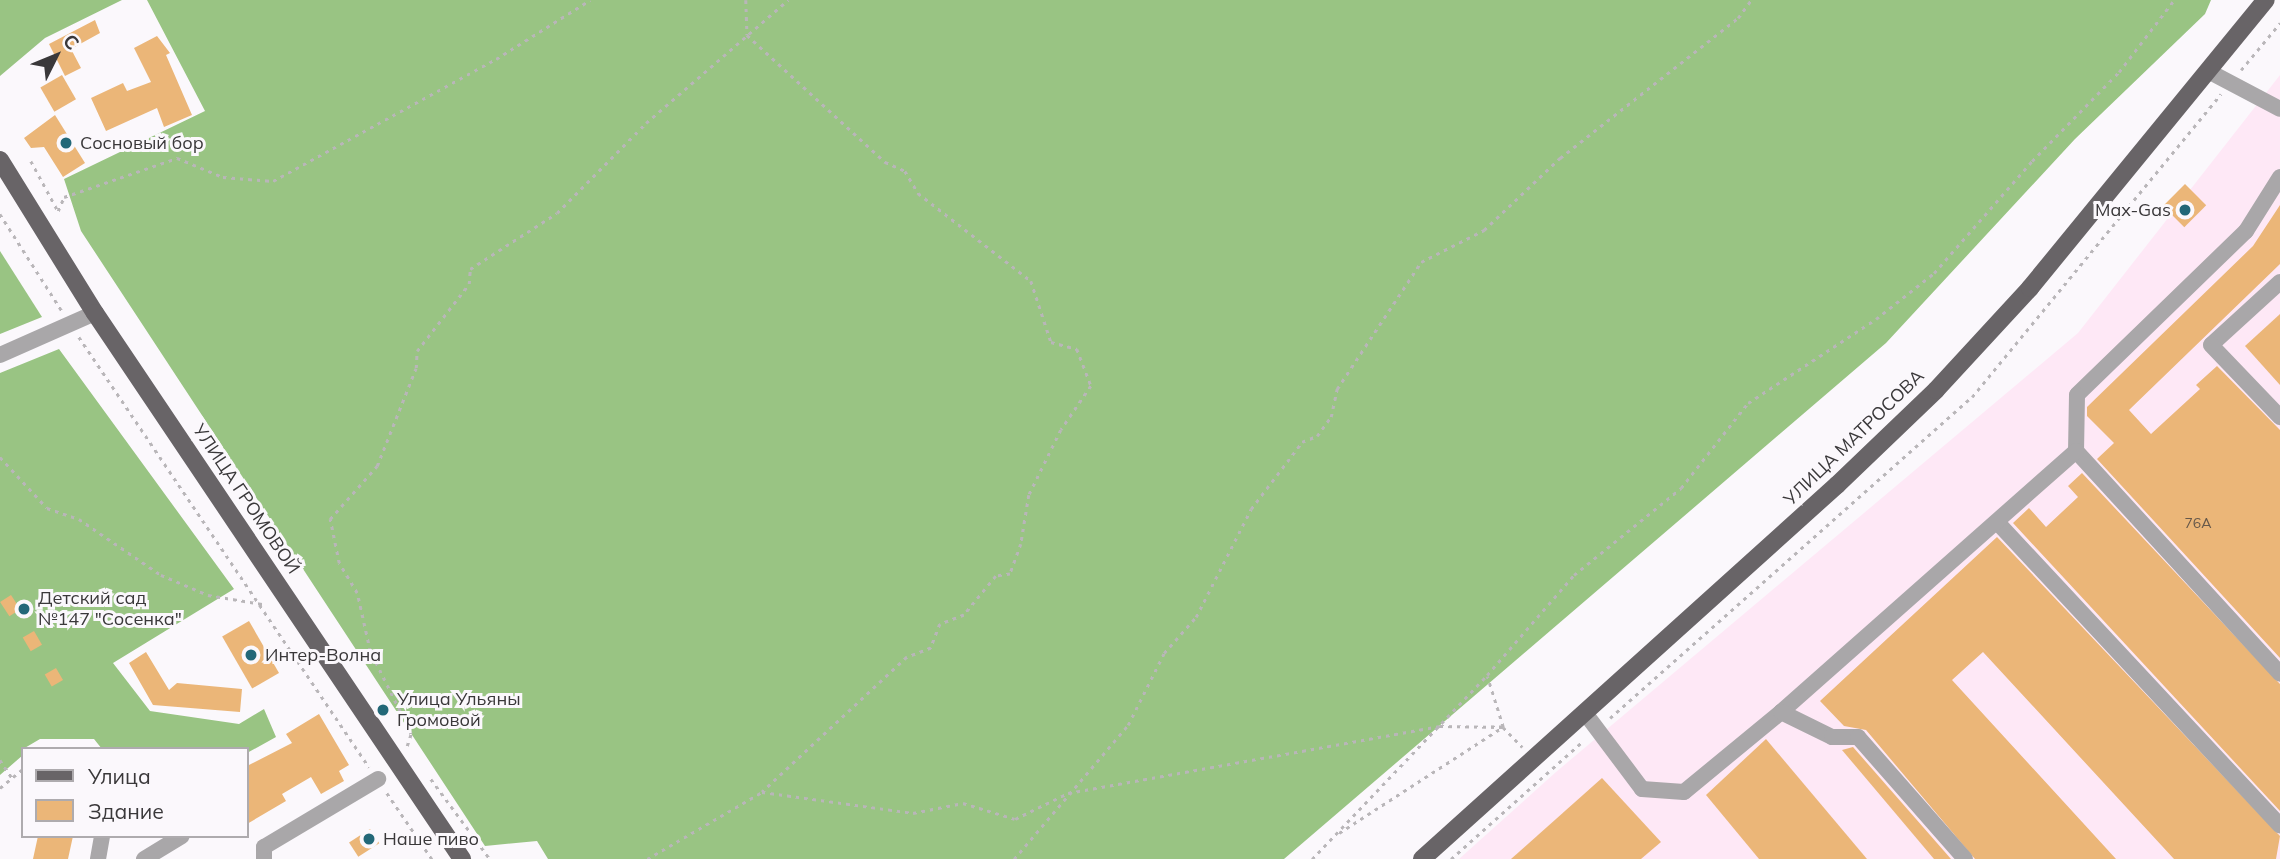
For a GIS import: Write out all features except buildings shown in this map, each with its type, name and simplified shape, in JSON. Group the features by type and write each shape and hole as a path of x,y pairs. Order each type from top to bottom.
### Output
{"main road":[{"name":"УЛИЦА МАТРОСОВА","path":"1422,859 1936,390 2030,288 2266,0"},
{"name":"УЛИЦА ГРОМОВОЙ","path":"0,160 95,313 459,857"}],"street":[{"path":"2208,71 2280,109"},
{"path":"2280,177 2246,231 2128,341 2077,395 2076,452 2280,674"},
{"path":"2280,282 2211,345 2280,417"},
{"path":"0,355 95,313"},
{"path":"1585,713 1642,789 1684,792 1781,712 2076,452"},
{"path":"1997,522 2280,825"},
{"path":"1781,712 1832,737 1858,737 1965,859"},
{"path":"264,859 264,847 377,779"},
{"path":"98,859 102,838"},
{"path":"144,859 179,838"}],"path":[{"path":"31,161 58,211 64,197 177,158 223,177 273,181 496,59 590,0"},
{"path":"647,859 762,792 907,657 930,648 940,624 964,615 996,576 1010,573 1021,544 1029,495 1061,429 1091,386 1077,349 1051,342 1031,281 918,193 905,171 885,162 747,35 746,0"},
{"path":"407,746 411,734 370,651 357,593 339,563 330,519 377,466 416,368 417,351 469,284 470,269 557,213 646,124 788,0"},
{"path":"1014,859 1128,725 1164,653 1196,617 1251,509 1303,442 1317,436 1331,417 1337,389 1421,262 1484,230 1560,158 1738,18 1751,0"},
{"path":"1312,859 1440,726 1574,575 1681,488 1748,403 1877,319 1934,273 2032,161 2119,72 2174,0"},
{"path":"0,214 70,324 262,604 432,859"},
{"path":"0,457 47,508 79,519 161,575 208,595 262,604"},
{"path":"1487,675 1503,727"},
{"path":"762,792 913,813 963,803 1015,819 1068,793 1440,726 1503,727"},
{"path":"1491,727 1503,727"},
{"path":"1333,837 1503,727"},
{"path":"1451,859 1598,729"},
{"path":"0,760 12,778"},
{"path":"0,788 21,771"},
{"path":"429,777 490,859"}],"shaded area":[{"path":"2280,75 2280,859 1459,859 1556,772 2078,333"}],"green space":[{"path":"0,0 122,0 45,38 0,76"},
{"path":"147,0 2211,0 2205,14 2075,139 1886,343 1284,859 548,859 537,841 485,846 81,231 64,179 205,111"},
{"path":"0,251 42,317 0,334"},
{"path":"59,349 234,589 113,663 150,711 239,724 264,709 276,737 248,752 248,747 100,747 94,739 40,739 21,747 21,757 0,775 0,373"}],"place":[{"name":"Сосновый бор","path":"66,143"},
{"name":"Max-Gas","path":"2185,210"},
{"name":"Детский сад №147 \"Сосенка\"","path":"24,609"},
{"name":"Интер-Волна","path":"251,655"},
{"name":"Улица Ульяны Громовой","path":"383,710"},
{"name":"Наше пиво","path":"369,839"}]}
